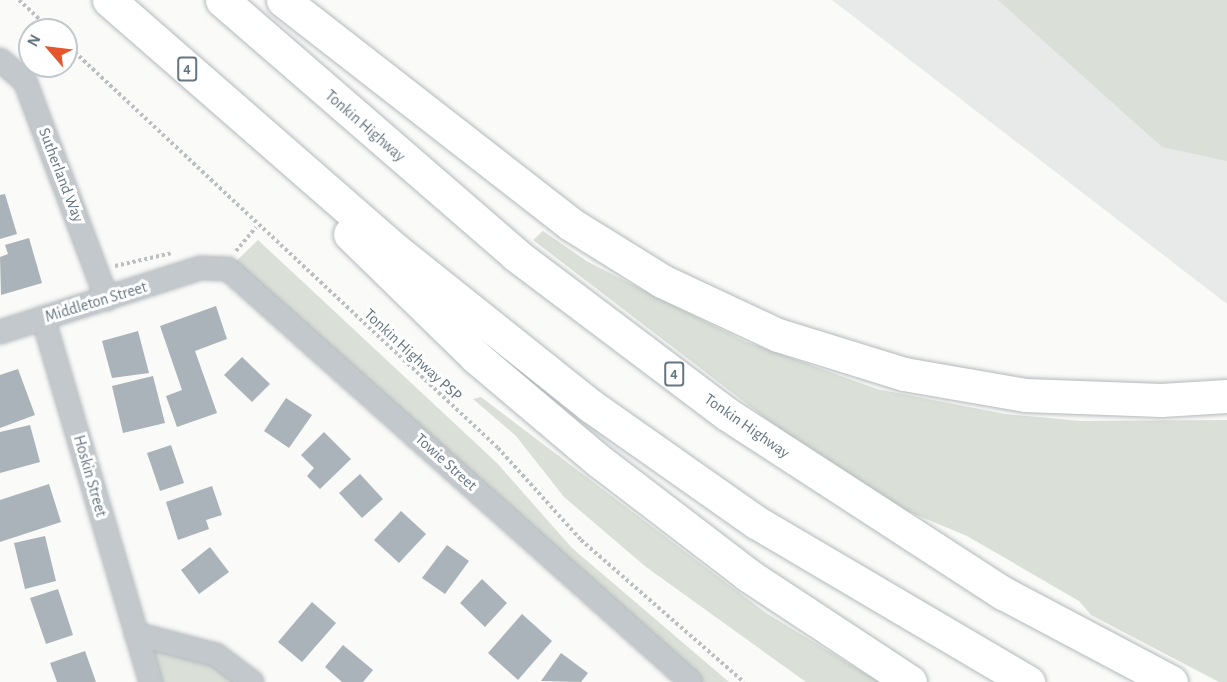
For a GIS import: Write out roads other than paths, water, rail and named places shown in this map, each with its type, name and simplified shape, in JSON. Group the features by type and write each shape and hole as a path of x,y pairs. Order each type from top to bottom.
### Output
{"highway":[{"name":"4","path":"109,0 264,140 524,354 756,522 1028,682"},
{"name":"Tonkin Highway","path":"222,0 516,255 727,414 1003,593 1171,682"},
{"path":"284,0 530,195 662,281 778,335 904,374 1025,395 1161,400 1227,396"},
{"path":"264,140 381,268 542,416 748,575 910,682"},
{"path":"1025,395 1227,375"},
{"path":"756,522 843,591 988,682"}],"street":[{"name":"Sutherland Way","path":"0,60 25,81 107,299"},
{"name":"Towie Street","path":"192,271 209,266 228,269 691,682"},
{"name":"Middleton Street","path":"0,332 192,271"},
{"name":"Hoskin Street","path":"43,318 151,682"},
{"path":"136,634 216,655 252,682"}]}
